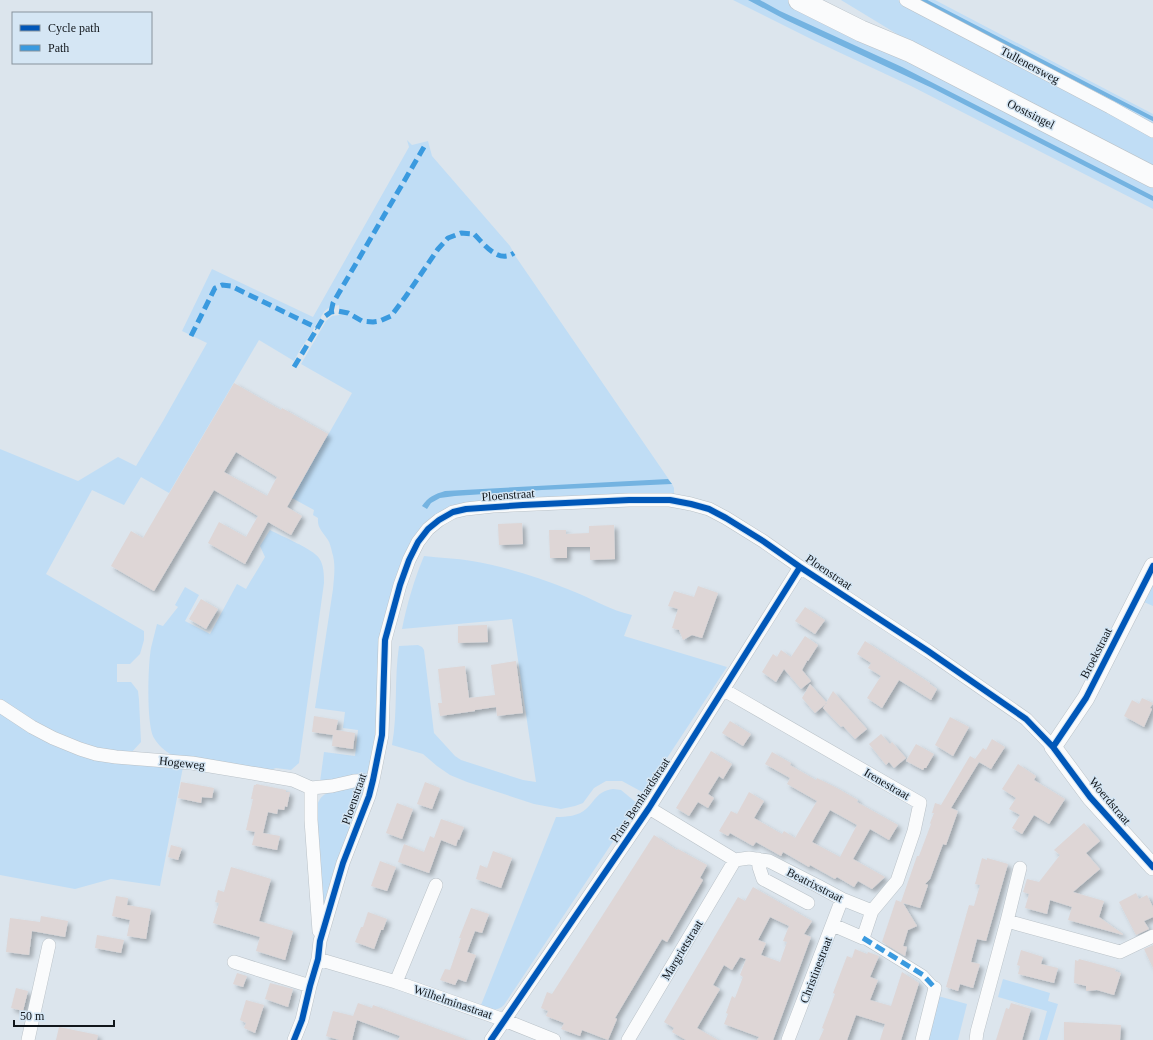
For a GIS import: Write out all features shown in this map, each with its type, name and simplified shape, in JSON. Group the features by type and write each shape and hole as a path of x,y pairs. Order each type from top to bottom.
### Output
{"main road":[{"name":"Oostsingel","path":"799,0 909,51 1153,176"},
{"name":"Oostsingel","path":"831,0 866,20 909,51"}],"street":[{"name":"Tullenersweg","path":"906,0 1153,131"},
{"name":"Ploenstraat","path":"294,1040 302,1020 318,959 320,941 343,863 369,796 373,780 382,735 385,640 400,585 409,560 422,537 428,529 439,520 453,512 493,506 628,500 670,500 710,509 763,541 928,651 1026,719 1053,747"},
{"name":"Prins Bernhardstraat","path":"491,1040 649,808 800,566"},
{"name":"Broekstraat","path":"1053,747 1086,698 1153,566"},
{"name":"Irenestraat","path":"724,690 920,803 914,831 897,881 872,911 863,938"},
{"name":"Hogeweg","path":"0,706 32,727 54,738 96,754 192,763 293,780 311,788 332,786 354,781 373,780"},
{"name":"Woerdstraat","path":"1053,747 1090,797 1153,867"},
{"name":"Ploenstraat","path":"311,788 311,820 320,941"},
{"path":"649,808 735,860"},
{"name":"Beatrixstraat","path":"735,860 749,858 769,861 842,899 872,911"},
{"name":"Beatrixstraat","path":"758,859 763,879 808,903"},
{"name":"Margrietstraat","path":"628,1040 735,860"},
{"path":"976,1040 1020,868"},
{"path":"396,982 436,885"},
{"name":"Christinestraat","path":"788,1040 842,899"},
{"path":"1007,921 1120,952 1153,936"},
{"path":"833,925 863,938 923,975 934,988 922,1040"},
{"path":"28,1040 49,946"},
{"name":"Wilhelminastraat","path":"318,959 396,982 504,1020 554,1040"},
{"path":"234,962 310,986"}],"shaded area":[{"path":"733,0 788,0 1153,185 1153,209 911,86 815,41"},
{"path":"841,0 898,0 1153,135 1153,168 920,48"},
{"path":"912,0 935,0 1153,114 1153,127"},
{"path":"407,140 412,145 428,141 432,156 510,246 516,257 672,484 674,488 674,496 438,515 395,585 381,708 370,771 367,774 320,782 324,752 355,756 358,730 343,728 345,712 315,708 333,589 334,561 329,543 319,527 318,518 313,515 314,510 292,498 352,393 301,364 326,321 332,316 339,315 339,305 333,306 324,312 294,361 259,340 169,493 141,477 124,505 92,490 46,574 144,631 144,640 140,654 130,664 117,664 117,682 131,682 138,691 141,742 130,754 98,750 61,736 17,712 0,700 0,449 78,481 118,457 136,466 207,343 182,331 212,269 313,317 409,147"},
{"path":"270,530 316,554 321,561 323,570 324,583 299,763 291,770 276,768 267,771 172,755 162,748 154,738 151,731 148,694 149,667 151,648 157,624 163,626 178,607 175,605 185,587 199,595 185,621 210,634 237,584 246,589 263,561 265,557 260,546"},
{"path":"424,556 485,563 510,569 546,581 632,615 624,636 727,667 644,793 622,781 606,781 594,788 583,803 575,806 561,809 534,804 450,775 423,754 392,745 395,720 399,646 418,645 424,650 434,733 455,756 461,760 523,780 536,782 512,619 402,629 411,592"},
{"path":"1153,584 1153,606 1144,602"},
{"path":"0,709 49,740 183,767 160,886 111,879 75,889 0,875"},
{"path":"363,786 364,789 327,892 325,905 322,905 320,850 316,824 317,804 328,792"},
{"path":"607,790 621,790 638,804 504,1005 496,1010 481,1005 556,817 576,815 586,809 597,796"},
{"path":"1003,979 1050,993 1048,1001 1058,1004 1047,1040 1039,1040 1047,1011 998,997"},
{"path":"938,996 967,1004 958,1040 928,1040 934,1020 931,1018"}],"water":[{"path":"748,0 760,0 780,11 902,67 1153,196 1153,201 932,88 786,20"},
{"path":"668,479 672,484 455,496 440,498 431,503 427,509 422,506 432,496 445,491"}],"building":[{"path":"234,383 281,410 282,408 328,434 287,507 302,516 291,535 268,522 245,564 208,543 219,522 246,537 258,516 214,490 154,591 111,566 131,531 143,538","holes":["236,452 277,477 267,496 224,472"]},
{"path":"522,523 523,544 499,545 498,524"},
{"path":"614,525 615,559 590,560 590,547 567,547 567,558 550,558 549,530 566,530 566,534 589,533 589,526"},
{"path":"698,586 718,593 702,638 692,635 683,640 679,630 672,628 678,609 668,606 674,591 694,597"},
{"path":"201,599 218,609 206,629 189,619"},
{"path":"805,607 825,620 815,634 795,621"},
{"path":"487,625 488,642 458,643 458,626"},
{"path":"805,636 818,645 808,661 806,660 807,661 802,670 811,681 801,689 784,669 776,682 762,672 773,654 777,657 781,650 791,657"},
{"path":"865,641 937,689 931,700 899,680 882,708 867,698 881,676 868,668 871,663 857,654"},
{"path":"516,661 523,713 497,716 496,707 440,716 438,703 442,703 438,669 465,666 469,698 495,695 491,665"},
{"path":"810,684 827,703 815,713 802,698"},
{"path":"833,691 867,729 855,739 823,708"},
{"path":"1142,698 1153,703 1144,727 1124,716 1132,700 1139,704"},
{"path":"314,716 338,720 336,730 355,733 353,749 332,746 333,735 312,732"},
{"path":"950,717 969,727 953,756 935,745"},
{"path":"730,721 751,734 743,746 722,733"},
{"path":"881,734 890,744 892,742 906,758 894,768 889,762 886,765 869,744"},
{"path":"992,739 1005,747 991,769 979,762 951,808 958,811 946,845 943,844 930,879 925,884 928,885 920,908 903,903 917,926 908,930 903,946 907,947 905,956 882,942 896,900 901,902 917,856 919,856 931,824 935,803 941,805 970,756 975,759 983,748 986,750"},
{"path":"916,744 934,754 926,768 923,770 906,761"},
{"path":"711,751 732,764 723,779 719,776 708,794 714,798 708,808 698,802 689,816 676,808"},
{"path":"772,752 791,763 790,765 816,780 817,778 837,788 858,800 857,802 898,825 889,840 870,829 853,859 885,877 872,889 858,881 854,887 837,877 835,879 810,865 809,867 783,852 781,856 756,842 753,846 730,833 728,836 719,831 731,811 737,814 749,792 764,801 754,818 782,834 784,831 795,838 817,801 787,784 790,778 765,764","holes":["830,810 857,825 840,857 812,842"]},
{"path":"1018,764 1036,776 1034,780 1065,799 1049,824 1034,815 1022,834 1012,828 1020,815 1009,809 1016,798 1002,789"},
{"path":"181,782 214,788 212,798 202,797 201,803 178,798"},
{"path":"425,782 440,788 432,809 417,804"},
{"path":"256,784 290,792 287,807 285,806 284,810 278,809 277,814 268,812 263,833 280,836 277,850 252,845 255,832 246,830 253,799 251,799 254,785"},
{"path":"397,803 413,809 402,839 386,833"},
{"path":"441,819 464,827 456,846 441,840 429,873 398,862 404,844 424,852 430,836 434,838"},
{"path":"1084,823 1100,841 1086,853 1100,869 1073,892 1104,901 1099,917 1123,935 1068,920 1072,907 1050,900 1047,914 1025,908 1029,894 1023,892 1027,879 1039,882 1060,855 1054,850"},
{"path":"654,835 677,850 678,849 707,865 700,878 703,880 667,942 662,939 615,1018 617,1019 608,1040 582,1030 580,1036 561,1029 564,1023 546,1016 548,1011 541,1008 547,992 552,994"},
{"path":"171,845 182,848 178,860 168,857"},
{"path":"493,851 512,858 501,888 476,879 480,865 487,868"},
{"path":"982,858 1008,864 986,941 977,939 971,962 980,964 973,988 960,984 958,991 946,987 969,905 974,906 980,885 975,884"},
{"path":"380,861 396,867 387,891 371,886"},
{"path":"231,867 271,879 259,921 293,931 285,960 256,951 260,937 213,923 219,903 215,902 218,890 224,892"},
{"path":"753,887 812,921 804,934 811,937 773,1040 757,1040 759,1037 724,1024 732,996 735,998 743,977 740,975 746,959 740,957 732,970 724,965 713,985 720,989 697,1028 718,1040 686,1040 672,1032 674,1028 664,1022 738,897 745,901","holes":["770,917 789,926 783,941 787,942 780,962 761,955 766,943 758,940"]},
{"path":"1136,893 1139,899 1147,895 1153,907 1153,917 1144,921 1149,929 1136,935 1119,902"},
{"path":"116,896 128,898 127,905 151,909 146,939 127,936 130,920 112,916"},
{"path":"471,908 489,914 482,933 475,931 467,952 476,955 466,982 458,979 455,985 440,980 445,969 450,970 461,938 459,938"},
{"path":"368,912 387,919 374,949 355,942 361,927 363,927"},
{"path":"41,916 68,921 65,937 32,931 29,955 6,952 10,918 40,922"},
{"path":"97,935 124,940 121,953 95,948"},
{"path":"1153,945 1153,968 1144,949"},
{"path":"855,949 867,954 868,952 879,956 870,977 878,980 870,1000 891,1006 902,972 919,983 901,1040 880,1040 885,1024 856,1015 847,1040 819,1040 835,994 833,993 847,956 852,958"},
{"path":"1021,950 1043,957 1041,964 1058,968 1054,983 1018,974 1020,966 1017,965"},
{"path":"1079,959 1116,969 1115,971 1121,973 1114,995 1097,990 1086,991 1086,986 1074,983 1075,960 1078,961"},
{"path":"237,973 247,976 243,987 233,984"},
{"path":"270,983 293,989 288,1007 265,999"},
{"path":"16,988 28,991 23,1011 11,1008"},
{"path":"246,1000 264,1005 255,1033 244,1028 246,1023 240,1020"},
{"path":"358,1003 372,1008 373,1005 465,1040 398,1040 400,1036 357,1020 352,1040 339,1040 326,1036 333,1011 353,1016"},
{"path":"1011,1003 1031,1009 1022,1040 996,1040 1006,1008 1009,1009"},
{"path":"1064,1022 1121,1025 1120,1040 1064,1040"},
{"path":"59,1027 98,1035 97,1040 56,1040"}],"waterway":[{"path":"923,0 1153,119"}],"marked path":[{"path":"331,312 333,303 424,147"},
{"path":"294,367 324,317 331,312 338,311 348,313 362,321 373,322 380,321 391,316 438,249 448,238 461,233 474,234 487,247 497,254 508,256 514,253"},
{"path":"191,336 215,288 222,285 231,286 317,328"},
{"path":"863,938 923,975 935,988"}],"cycle path":[{"path":"294,1040 302,1020 318,959 320,941 343,863 369,796 373,780 382,735 385,640 400,585 409,560 418,542 428,529 439,520 453,512 466,509 629,500 670,500 709,509 763,541 928,651 1026,719 1053,747 1090,797 1153,867"},
{"path":"1053,747 1086,698 1153,566"},
{"path":"491,1040 649,808 800,567"}]}
